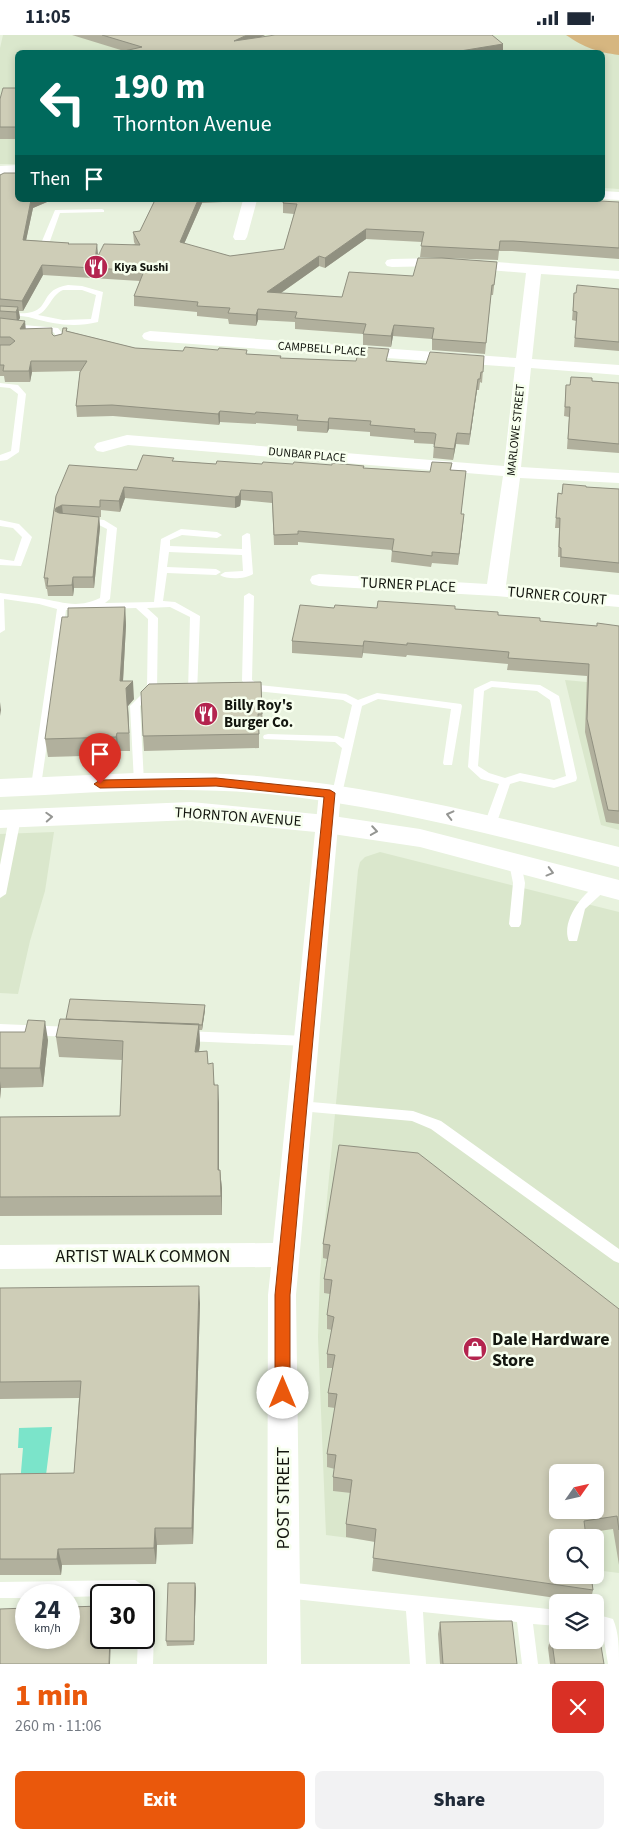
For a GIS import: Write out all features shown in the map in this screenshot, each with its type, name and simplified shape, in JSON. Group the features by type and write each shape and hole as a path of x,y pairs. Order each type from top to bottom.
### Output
{"street":[{"path":"0,170 15,169"},
{"path":"605,195 619,196"},
{"path":"240,237 249,202"},
{"path":"392,263 441,262 619,275"},
{"name":"MARLOWE STREET","path":"496,590 512,472 534,270"},
{"name":"CAMPBELL PLACE","path":"150,337 619,370"},
{"name":"DUNBAR PLACE","path":"103,447 127,440 512,472 619,478"},
{"name":"TURNER PLACE","path":"320,580 496,590"},
{"name":"TURNER COURT","path":"496,590 619,601"},
{"name":"THORNTON AVENUE","path":"0,788 138,782 216,782 333,794 403,805 619,857"},
{"name":"POST STREET","path":"284,1664 282,1295 326,824 333,794"},
{"name":"THORNTON AVENUE","path":"7,819 190,811 326,824 420,838 611,888"},
{"name":"ARTIST WALK COMMON","path":"0,1257 286,1255"}],"lane":[{"path":"46,241 57,211 102,211"},
{"path":"0,313 32,315 41,311 53,292 60,288 91,289 100,294 94,320 88,322 74,323 38,319 32,315"},
{"path":"0,325 55,330 59,334 58,343"},
{"path":"0,385 19,388 22,394 15,452 0,458"},
{"path":"72,520 101,522 112,528 105,599 89,607"},
{"path":"0,523 12,524 22,529 27,537 18,564 0,562"},
{"path":"158,605 166,539 181,532 216,535"},
{"path":"162,571 248,574 247,535"},
{"path":"165,549 246,552"},
{"path":"249,595 247,681 256,688 346,697 357,704"},
{"path":"0,596 40,601 62,607 172,604 195,616 193,691"},
{"path":"0,600 0,630"},
{"path":"138,605 153,618 152,690 135,707 138,782"},
{"path":"36,786 62,607"},
{"path":"491,684 540,688 555,698 572,778 554,784 520,777 505,782 485,775 472,767 479,689 491,684"},
{"path":"357,704 377,695 457,706 448,763"},
{"path":"333,794 357,704"},
{"path":"268,737 337,739 347,746"},
{"path":"490,825 505,782"},
{"path":"0,894 7,819"},
{"path":"515,863 519,883 515,924"},
{"path":"573,938 574,922 578,908 587,898 611,888"},
{"path":"0,1029 89,1033"},
{"path":"168,1035 306,1041"},
{"path":"300,1106 413,1116 436,1125 619,1257"},
{"path":"0,1590 90,1589"},
{"path":"284,1590 549,1617"},
{"path":"414,1602 418,1664"},
{"path":"524,1614 530,1664"},
{"path":"604,1624 607,1625 611,1632 616,1664"},
{"path":"145,1649 145,1664"}],"shaded area":[{"path":"3,35 619,35 619,189 605,188 605,50 15,50 15,164 0,164 0,48"},
{"path":"566,35 619,35 619,55 605,52 605,50 591,49"},
{"path":"565,680 619,685 619,830 601,825"},
{"path":"54,832 45,891 30,941 18,994 0,993 0,834"},
{"path":"380,852 619,912 619,1573 604,1571 604,1529 549,1529 549,1564 326,1535 318,1337 320,1273 360,862 365,857"}],"water":[{"path":"52,1427 46,1475 20,1484 23,1448 18,1448 19,1428"}],"building":[{"path":"102,35 247,35 234,41 275,35 492,35 503,44 466,50 128,50 142,47"},
{"path":"3,88 15,88 15,127 0,127 0,99"},
{"path":"15,173 15,202 31,202 23,240 68,244 97,244 95,262 104,244 140,245 133,232 140,231 154,202 197,202 180,242 230,256 284,249 297,204 283,202 619,202 619,248 513,241 500,241 499,250 421,246 424,232 366,229 325,258 319,256 267,292 342,297 349,272 413,276 418,258 497,262 494,285 492,285 486,343 432,339 434,328 394,325 391,336 363,334 366,324 295,318 297,312 258,309 256,315 228,313 230,308 197,306 198,302 134,296 144,271 42,265 22,301 0,299 0,175"},
{"path":"577,285 619,289 619,342 575,338 577,312 573,311 574,293 576,293"},
{"path":"0,306 18,307 16,312 0,311"},
{"path":"0,318 25,321 20,329 52,328 54,336 62,334 63,328 67,328 66,331 135,348 183,351 185,347 218,350 219,348 247,350 246,354 281,356 280,358 356,361 360,347 389,349 386,361 426,364 430,352 484,356 483,372 481,372 480,379 478,379 470,434 457,433 454,449 434,447 436,434 434,433 414,432 415,429 370,425 371,421 329,418 328,422 297,420 298,415 256,412 255,414 220,411 218,414 112,405 76,406 80,372 87,361 31,361 29,371 3,371 4,365 0,365 0,345 10,345 15,341 10,337 0,337"},
{"path":"571,377 592,378 592,381 619,383 619,444 568,439 570,407 565,407 566,385 570,385"},
{"path":"143,455 174,458 172,461 216,464 217,461 262,464 263,462 293,464 294,462 332,465 332,463 364,466 363,468 430,472 432,462 452,463 450,470 466,471 461,514 464,514 459,554 432,552 432,556 392,551 394,539 298,531 298,534 274,535 272,492 241,490 239,496 235,497 124,487 119,501 100,500 100,507 62,505 56,508 55,511 59,513 99,517 93,577 73,577 72,585 47,586 48,578 44,578 56,496 69,465 137,470"},
{"path":"563,484 619,489 619,563 561,557 561,548 559,547 560,518 556,518 558,493 562,494"},
{"path":"378,601 455,606 455,609 498,612 498,615 540,618 540,621 597,626 597,623 619,626 619,811 608,810 587,719 589,664 508,658 509,652 407,643 407,645 364,641 363,646 292,641 300,605 334,608 335,605 377,608"},
{"path":"125,607 120,681 133,681 126,688 129,733 117,733 116,737 45,739 62,617 68,617 68,608"},
{"name":"Billy Roy's Burger Co.","path":"261,682 262,714 258,714 259,734 143,736 141,692 149,684"},
{"path":"70,999 205,1005 202,1025 66,1019"},
{"path":"60,1019 199,1024 195,1052 207,1051 208,1064 213,1063 214,1085 218,1085 218,1170 220,1170 221,1196 0,1197 0,1117 120,1116 123,1041 56,1037"},
{"path":"28,1020 45,1021 40,1068 0,1068 0,1032 25,1032"},
{"name":"Dale Hardware Store","path":"339,1145 418,1153 619,1309 619,1530 617,1516 604,1518 604,1464 549,1464 549,1519 597,1519 584,1521 585,1529 549,1529 549,1584 373,1558 376,1529 346,1524 352,1480 333,1477 336,1455 327,1454 337,1394 328,1393 335,1355 327,1354 334,1317 327,1315 332,1280 324,1279 330,1245 323,1244"},
{"path":"199,1286 192,1528 155,1528 154,1548 58,1549 57,1559 0,1559 0,1474 74,1473 81,1381 0,1382 0,1288"},
{"path":"168,1583 195,1583 194,1641 166,1641"},
{"name":"Dale Hardware Store","path":"552,1584 592,1584 593,1590"},
{"path":"90,1606 90,1649 110,1649 109,1664 0,1664 0,1609 15,1608 15,1649 80,1649 80,1607"},
{"path":"512,1621 517,1664 443,1664 440,1622"},
{"path":"553,1649 602,1649 604,1664 555,1664"}],"place":[{"name":"Kiya Sushi","path":"96,267"},
{"name":"Billy Roy's Burger Co.","path":"206,714"},
{"name":"Dale Hardware Store","path":"475,1349"}],"route":[{"path":"100,784 216,782 330,793 282,1295 283,1393"}]}
